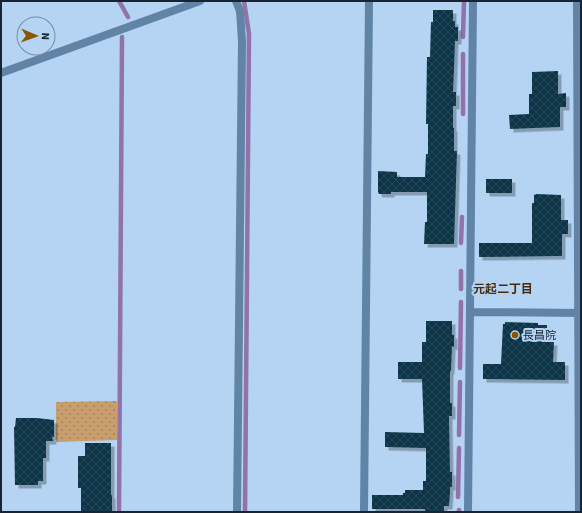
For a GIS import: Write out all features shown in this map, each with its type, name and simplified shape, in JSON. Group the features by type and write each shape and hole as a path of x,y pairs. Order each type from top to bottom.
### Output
{"street":[{"path":"1,74 200,1"},
{"path":"236,1 240,11 242,41 237,512"},
{"path":"364,512 369,1"},
{"path":"468,512 473,1"},
{"path":"577,2 579,512"},
{"path":"470,312 579,313"}],"shaded area":[{"path":"117,401 117,440 56,442 56,402"}],"building":[{"path":"433,10 453,10 453,21 455,21 455,27 458,27 458,41 455,41 453,92 456,92 456,106 453,106 454,151 457,151 454,244 424,244 425,222 427,222 427,192 391,192 391,194 379,194 378,192 378,171 397,172 397,177 425,177 426,154 428,154 428,124 426,124 427,57 430,57 431,22 433,22"},
{"path":"558,71 558,94 566,93 566,107 560,107 560,127 510,129 509,115 529,114 529,94 532,94 532,72"},
{"path":"486,179 512,179 512,193 486,193"},
{"path":"534,195 561,195 561,220 568,220 568,234 562,234 562,256 479,257 479,243 532,243 532,203 534,203"},
{"path":"426,321 452,321 452,335 454,335 454,347 452,346 450,371 450,403 452,403 452,416 449,416 450,472 452,472 452,487 450,487 449,506 444,506 444,511 425,511 425,509 372,509 372,495 403,495 405,490 423,490 423,481 426,481 426,448 385,447 385,432 424,433 422,379 398,379 398,362 422,362 422,342 426,342"},
{"path":"505,322 538,323 538,325 547,325 547,342 554,342 553,362 565,362 565,380 483,379 483,364 501,364 503,324 505,324"},
{"path":"16,418 54,420 54,437 52,437 53,441 46,441 46,458 43,458 43,481 38,481 38,485 15,485 14,427"},
{"path":"85,443 111,443 112,512 81,512 81,488 78,488 78,456 85,456"}],"waterway":[{"path":"119,1 128,17"},
{"path":"244,1 249,34 245,512"},
{"path":"463,37 464,1"},
{"path":"119,512 122,37"},
{"path":"463,54 463,114"},
{"path":"461,243 462,217"},
{"path":"461,271 461,289"},
{"path":"460,368 461,302"},
{"path":"459,435 460,382"},
{"path":"458,497 459,448"}],"place":[{"name":"長昌院","path":"515,335"}],"district":[{"name":"元起二丁目","path":"503,289"}]}
